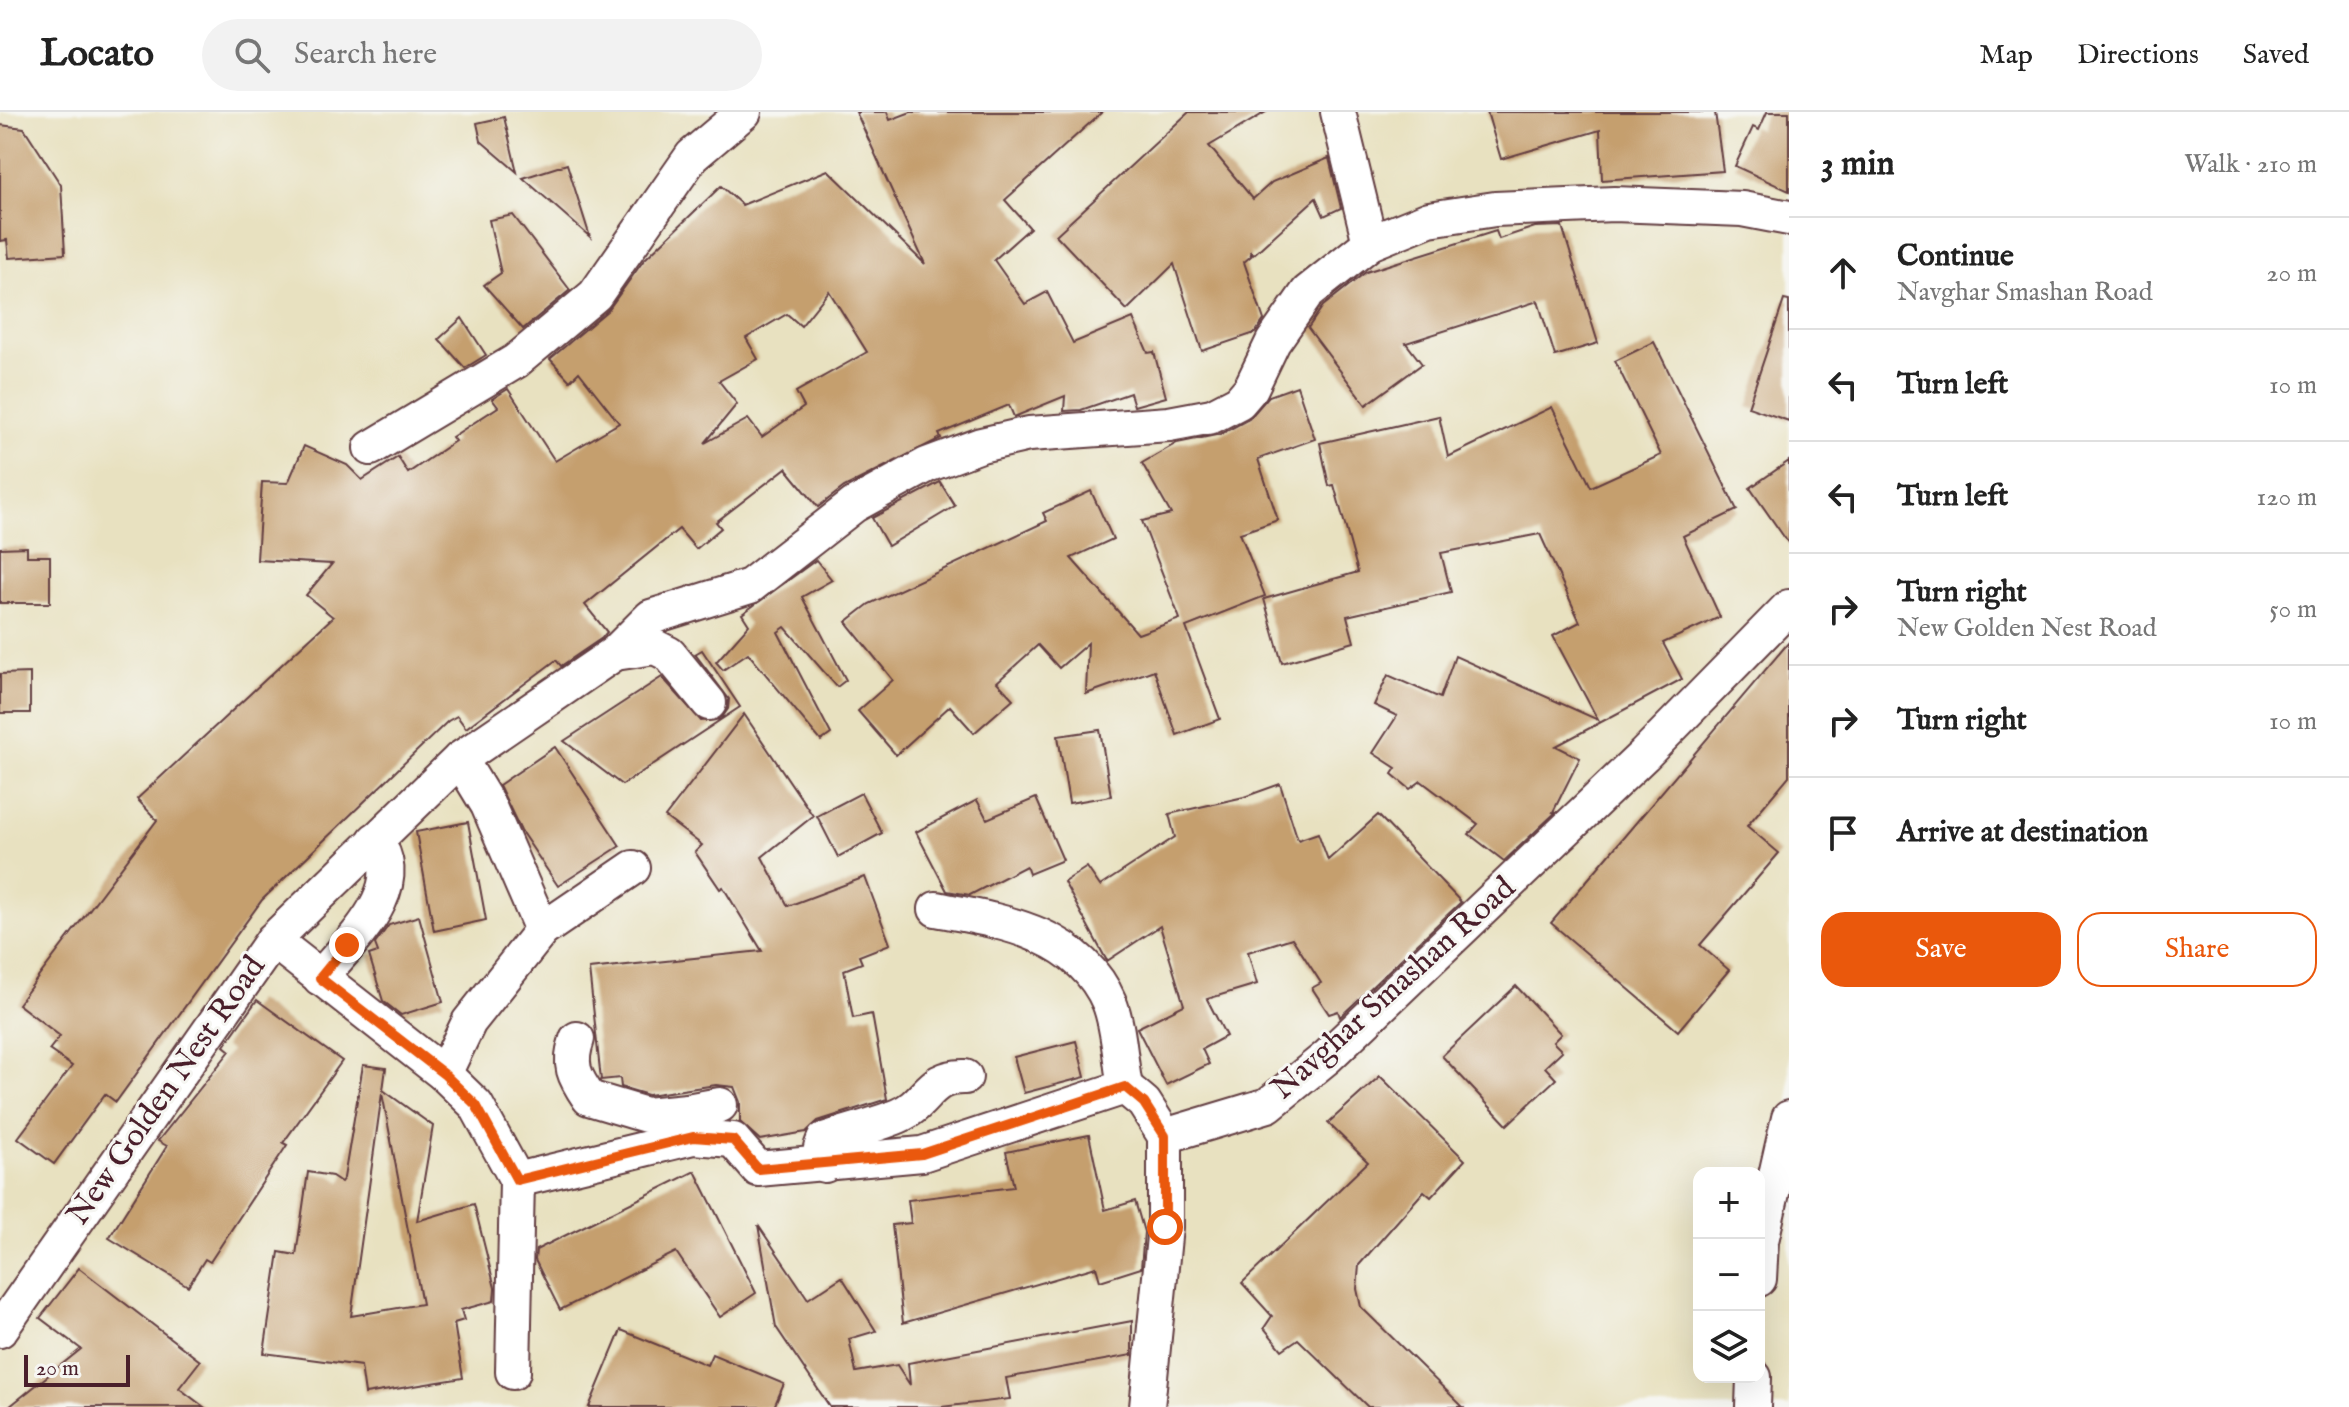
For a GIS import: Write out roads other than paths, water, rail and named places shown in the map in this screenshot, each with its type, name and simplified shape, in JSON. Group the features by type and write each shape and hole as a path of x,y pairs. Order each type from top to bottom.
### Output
{"street":[{"path":"371,448 516,361 595,295 692,156 744,112"},
{"path":"1338,112 1370,243"},
{"path":"273,940 460,759 615,653 651,617 750,586 854,505 927,465 981,445 1029,434 1169,424 1212,416 1239,402 1251,388 1273,342 1308,292 1370,243 1429,219 1495,209 1614,204 1742,209 1789,218"},
{"name":"Navghar Smashan Road","path":"1165,1136 1268,1105 1327,1057 1644,755 1789,607"},
{"path":"615,653 655,647 669,654 709,703"},
{"path":"577,704 655,647"},
{"path":"460,759 488,805 542,930"},
{"path":"320,978 367,920 387,883 389,865 375,840"},
{"path":"444,1074 469,1022 542,930 633,868"},
{"path":"936,909 1017,924 1055,943 1082,963 1109,1002 1125,1087 1144,1103 1165,1136 1165,1227 1147,1407"},
{"name":"New Golden Nest Road","path":"0,1330 273,940 444,1074 476,1105 517,1180 513,1372"},
{"path":"577,1039 571,1071 589,1098 646,1115 700,1118 733,1140 758,1169 922,1154 1125,1087"},
{"path":"825,1165 821,1148 824,1140 896,1117 914,1108 931,1084 950,1077 965,1077"},
{"path":"517,1180 700,1118"},
{"path":"1761,1239 1788,1122"},
{"path":"1753,1407 1754,1383"}]}
